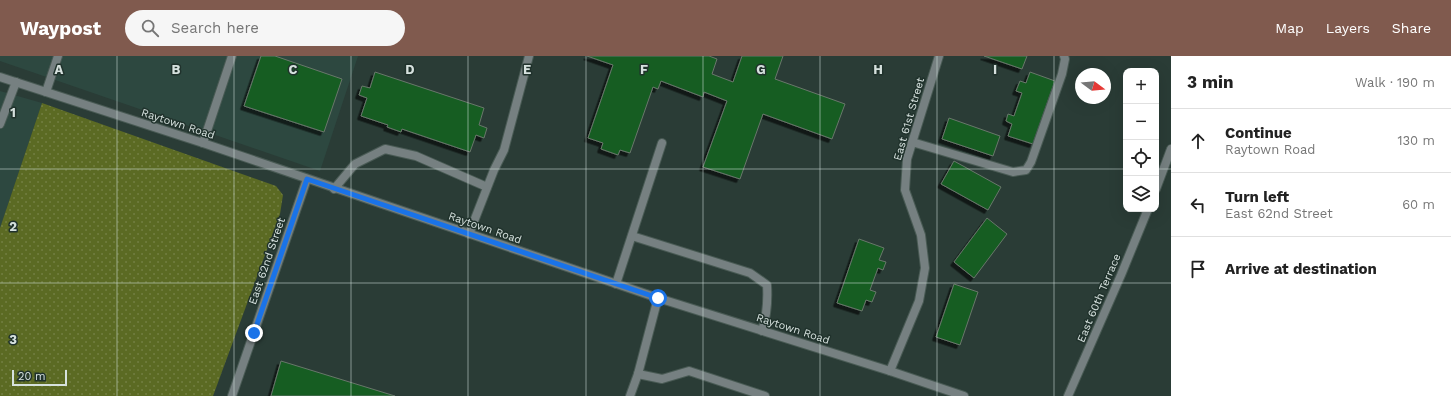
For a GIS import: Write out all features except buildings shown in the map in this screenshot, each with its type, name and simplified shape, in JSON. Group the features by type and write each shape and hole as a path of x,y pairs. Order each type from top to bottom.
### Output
{"street":[{"path":"46,92 58,56"},
{"path":"203,143 232,56"},
{"path":"469,234 494,170 504,150 529,56"},
{"name":"East 61st Street","path":"890,371 919,301 925,268 921,235 906,190 907,159 939,56"},
{"path":"912,142 1013,172 1026,170 1031,162 1062,74 1065,58 1064,56"},
{"name":"Raytown Road","path":"0,77 203,143 334,189 658,298 890,371 964,396"},
{"path":"0,124 16,82"},
{"path":"616,284 662,143"},
{"path":"334,189 355,164 385,149 416,156 487,187"},
{"path":"1159,181 1171,149"},
{"name":"East 62nd Street","path":"232,396 307,179"},
{"name":"East 60th Terrace","path":"1068,396 1147,212"},
{"path":"632,236 750,273 767,285 767,315 762,331"},
{"path":"630,396 638,374 658,298"},
{"path":"638,374 662,379 689,371 765,396"}],"shaded area":[{"path":"0,56 358,56 320,171 0,61"},
{"path":"0,91 42,103 0,228"}],"green space":[{"path":"42,103 276,186 283,195 280,214 213,396 0,396 0,228"}],"route":[{"path":"254,333 307,179 658,298"}]}
